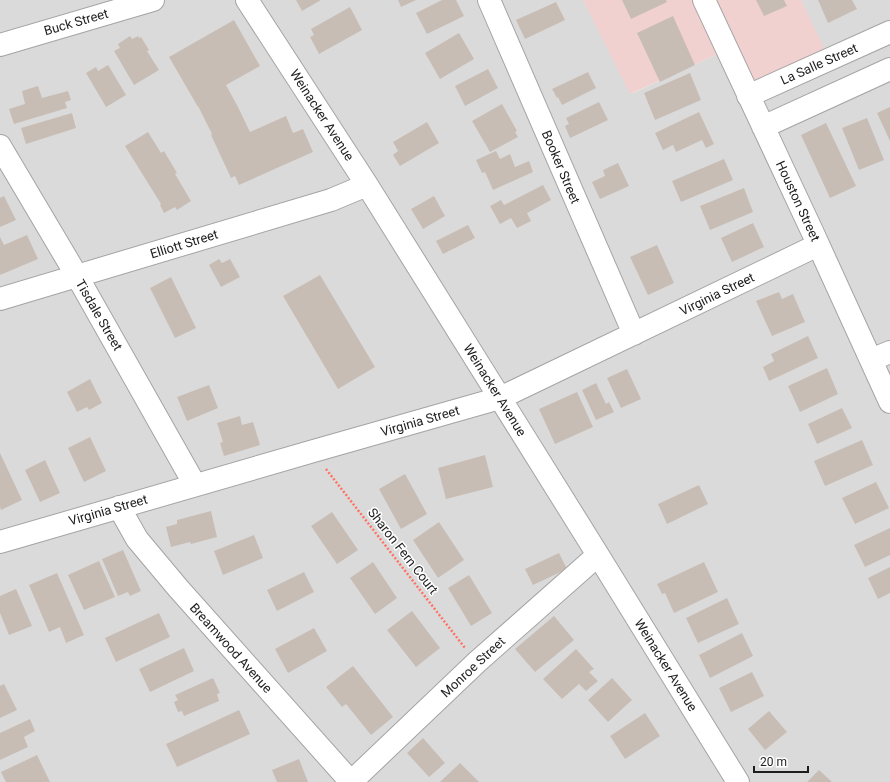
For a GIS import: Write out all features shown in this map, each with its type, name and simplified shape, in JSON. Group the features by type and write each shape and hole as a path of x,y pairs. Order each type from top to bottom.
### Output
{"street":[{"name":"Buck Street","path":"0,45 152,0"},
{"name":"Weinacker Avenue","path":"247,0 367,184 738,782"},
{"name":"Booker Street","path":"489,0 634,334"},
{"name":"Houston Street","path":"704,0 818,245 880,356 890,402"},
{"name":"La Salle Street","path":"748,96 890,32"},
{"path":"763,127 890,69"},
{"name":"Tisdale Street","path":"0,146 77,276 195,484"},
{"name":"Elliott Street","path":"0,299 331,200 367,184"},
{"name":"Virginia Street","path":"0,542 195,484 500,398 818,245"},
{"name":"Breamwood Avenue","path":"119,507 138,539 178,588 351,782"},
{"name":"Monroe Street","path":"351,782 477,662 598,555"}],"path":[{"name":"Sharon Fern Court","path":"317,450 326,469 477,662"}],"shaded area":[{"path":"0,0 583,0 631,94 720,53 890,416 890,782 0,782"},
{"path":"583,0 801,0 826,52 754,85 735,46 630,94"},
{"path":"801,0 890,0 890,377 754,85 825,52"}],"building":[{"path":"296,0 321,0 302,11"},
{"path":"398,0 416,0 401,7"},
{"path":"442,0 456,0 464,16 427,34 416,13"},
{"path":"622,0 666,0 667,2 631,19"},
{"path":"756,0 784,0 787,6 764,16"},
{"path":"818,0 852,0 857,9 828,23"},
{"path":"556,2 565,20 525,39 516,20"},
{"path":"350,7 362,30 319,54 310,37 314,35 311,29"},
{"path":"673,16 695,65 660,82 637,33"},
{"path":"234,20 260,66 226,85 250,132 286,116 293,133 303,129 313,152 239,185 235,176 231,178 198,106 169,57"},
{"path":"459,33 474,59 440,79 425,53"},
{"path":"130,36 132,39 138,36 139,38 141,37 149,50 147,51 159,70 134,85 114,51 120,48 118,44"},
{"path":"108,65 126,95 106,107 86,73 96,67 98,71"},
{"path":"488,69 498,88 465,106 455,86"},
{"path":"588,72 596,88 562,105 552,89"},
{"path":"690,73 701,100 655,120 644,93"},
{"path":"38,86 42,98 68,91 71,100 65,102 67,108 14,124 9,109 25,104 22,91"},
{"path":"599,102 608,120 570,138 565,126 569,124 566,118"},
{"path":"502,104 517,131 515,132 518,137 490,152 472,121"},
{"path":"890,107 890,141 877,113"},
{"path":"699,112 714,144 706,148 702,140 676,152 673,145 663,150 655,133"},
{"path":"72,113 76,128 26,144 21,128"},
{"path":"867,118 884,160 859,170 842,128"},
{"path":"427,122 439,143 400,166 393,155 398,151 393,142"},
{"path":"826,123 856,186 830,198 801,135"},
{"path":"148,132 161,153 164,151 177,173 175,174 191,201 177,210 175,207 164,213 160,205 161,204 125,146"},
{"path":"496,151 500,159 510,154 515,167 529,161 533,172 493,190 485,172 482,173 476,160"},
{"path":"724,159 733,180 681,202 672,181"},
{"path":"618,163 629,186 600,199 592,182 605,176 603,170"},
{"path":"543,185 551,200 527,213 531,221 517,228 511,218 500,224 490,206 501,200 504,205"},
{"path":"744,188 753,212 710,230 700,206"},
{"path":"4,196 16,220 0,227 0,198"},
{"path":"434,196 445,216 423,229 411,209"},
{"path":"753,223 764,247 732,262 721,238"},
{"path":"468,225 475,238 443,254 436,241"},
{"path":"27,235 38,259 0,275 0,237 4,245"},
{"path":"657,245 674,283 648,295 630,257"},
{"path":"219,259 222,263 230,259 240,277 221,287 209,265"},
{"path":"320,275 375,367 338,389 283,296"},
{"path":"171,277 196,328 175,338 150,288"},
{"path":"779,292 782,299 793,294 805,322 772,336 756,301"},
{"path":"808,336 818,358 769,381 763,367 774,361 771,354"},
{"path":"827,368 838,394 800,412 788,386"},
{"path":"627,369 641,399 621,408 607,378"},
{"path":"90,379 102,403 89,410 87,407 77,412 67,392"},
{"path":"596,383 606,404 609,402 614,412 596,420 582,390"},
{"path":"209,385 218,408 187,421 177,397"},
{"path":"577,392 593,427 555,444 539,409"},
{"path":"842,408 852,428 817,444 808,424"},
{"path":"240,416 242,425 253,422 260,445 224,456 220,443 223,442 217,423"},
{"path":"90,437 106,471 84,482 68,448"},
{"path":"862,440 873,465 825,486 814,461"},
{"path":"0,453 22,500 1,510 0,507"},
{"path":"485,455 493,487 446,499 438,468"},
{"path":"45,460 60,493 40,502 25,470"},
{"path":"405,474 427,514 401,529 379,489"},
{"path":"876,482 889,508 855,524 842,498"},
{"path":"699,485 708,504 667,524 658,504"},
{"path":"211,511 217,537 191,544 190,542 171,547 166,527 177,524 177,520"},
{"path":"332,512 358,550 337,564 311,526"},
{"path":"439,522 464,560 438,578 413,540"},
{"path":"890,528 890,555 865,567 854,545"},
{"path":"254,535 263,558 223,575 214,551"},
{"path":"123,550 141,591 130,596 128,592 118,596 102,559"},
{"path":"559,553 567,569 533,585 525,569"},
{"path":"99,561 115,597 84,610 68,575"},
{"path":"373,562 397,598 375,614 350,578"},
{"path":"704,562 718,592 674,613 665,593 662,594 657,584"},
{"path":"890,567 890,593 878,599 868,578"},
{"path":"304,572 314,592 277,611 267,590"},
{"path":"57,573 84,635 66,643 60,627 49,632 29,585"},
{"path":"469,575 492,613 471,626 448,588"},
{"path":"16,589 32,626 9,635 0,613 0,596"},
{"path":"727,598 739,624 698,643 686,618"},
{"path":"412,611 440,648 416,667 387,630"},
{"path":"159,613 170,637 116,662 105,638"},
{"path":"554,616 574,640 535,672 515,649"},
{"path":"314,628 327,651 288,673 275,649"},
{"path":"742,633 753,656 710,678 699,655"},
{"path":"184,648 194,671 150,692 139,669"},
{"path":"576,649 594,669 589,672 598,681 586,691 579,684 562,699 543,679"},
{"path":"353,666 393,717 371,735 346,704 342,707 326,687"},
{"path":"752,672 764,696 731,712 719,688"},
{"path":"213,678 220,693 217,694 219,701 184,716 182,711 178,712 174,702 178,700 175,695"},
{"path":"612,678 632,700 608,722 588,700"},
{"path":"4,684 17,710 0,718 0,686"},
{"path":"239,710 250,734 177,767 166,744"},
{"path":"769,711 787,732 765,750 748,729"},
{"path":"645,713 660,736 625,759 610,736"},
{"path":"30,719 35,731 24,737 28,747 0,760 0,733"},
{"path":"423,738 445,763 429,777 407,753"},
{"path":"37,755 50,782 6,782 1,772"},
{"path":"299,759 308,782 277,782 272,770"},
{"path":"460,763 479,782 440,782"},
{"path":"819,770 832,782 807,782"}]}
